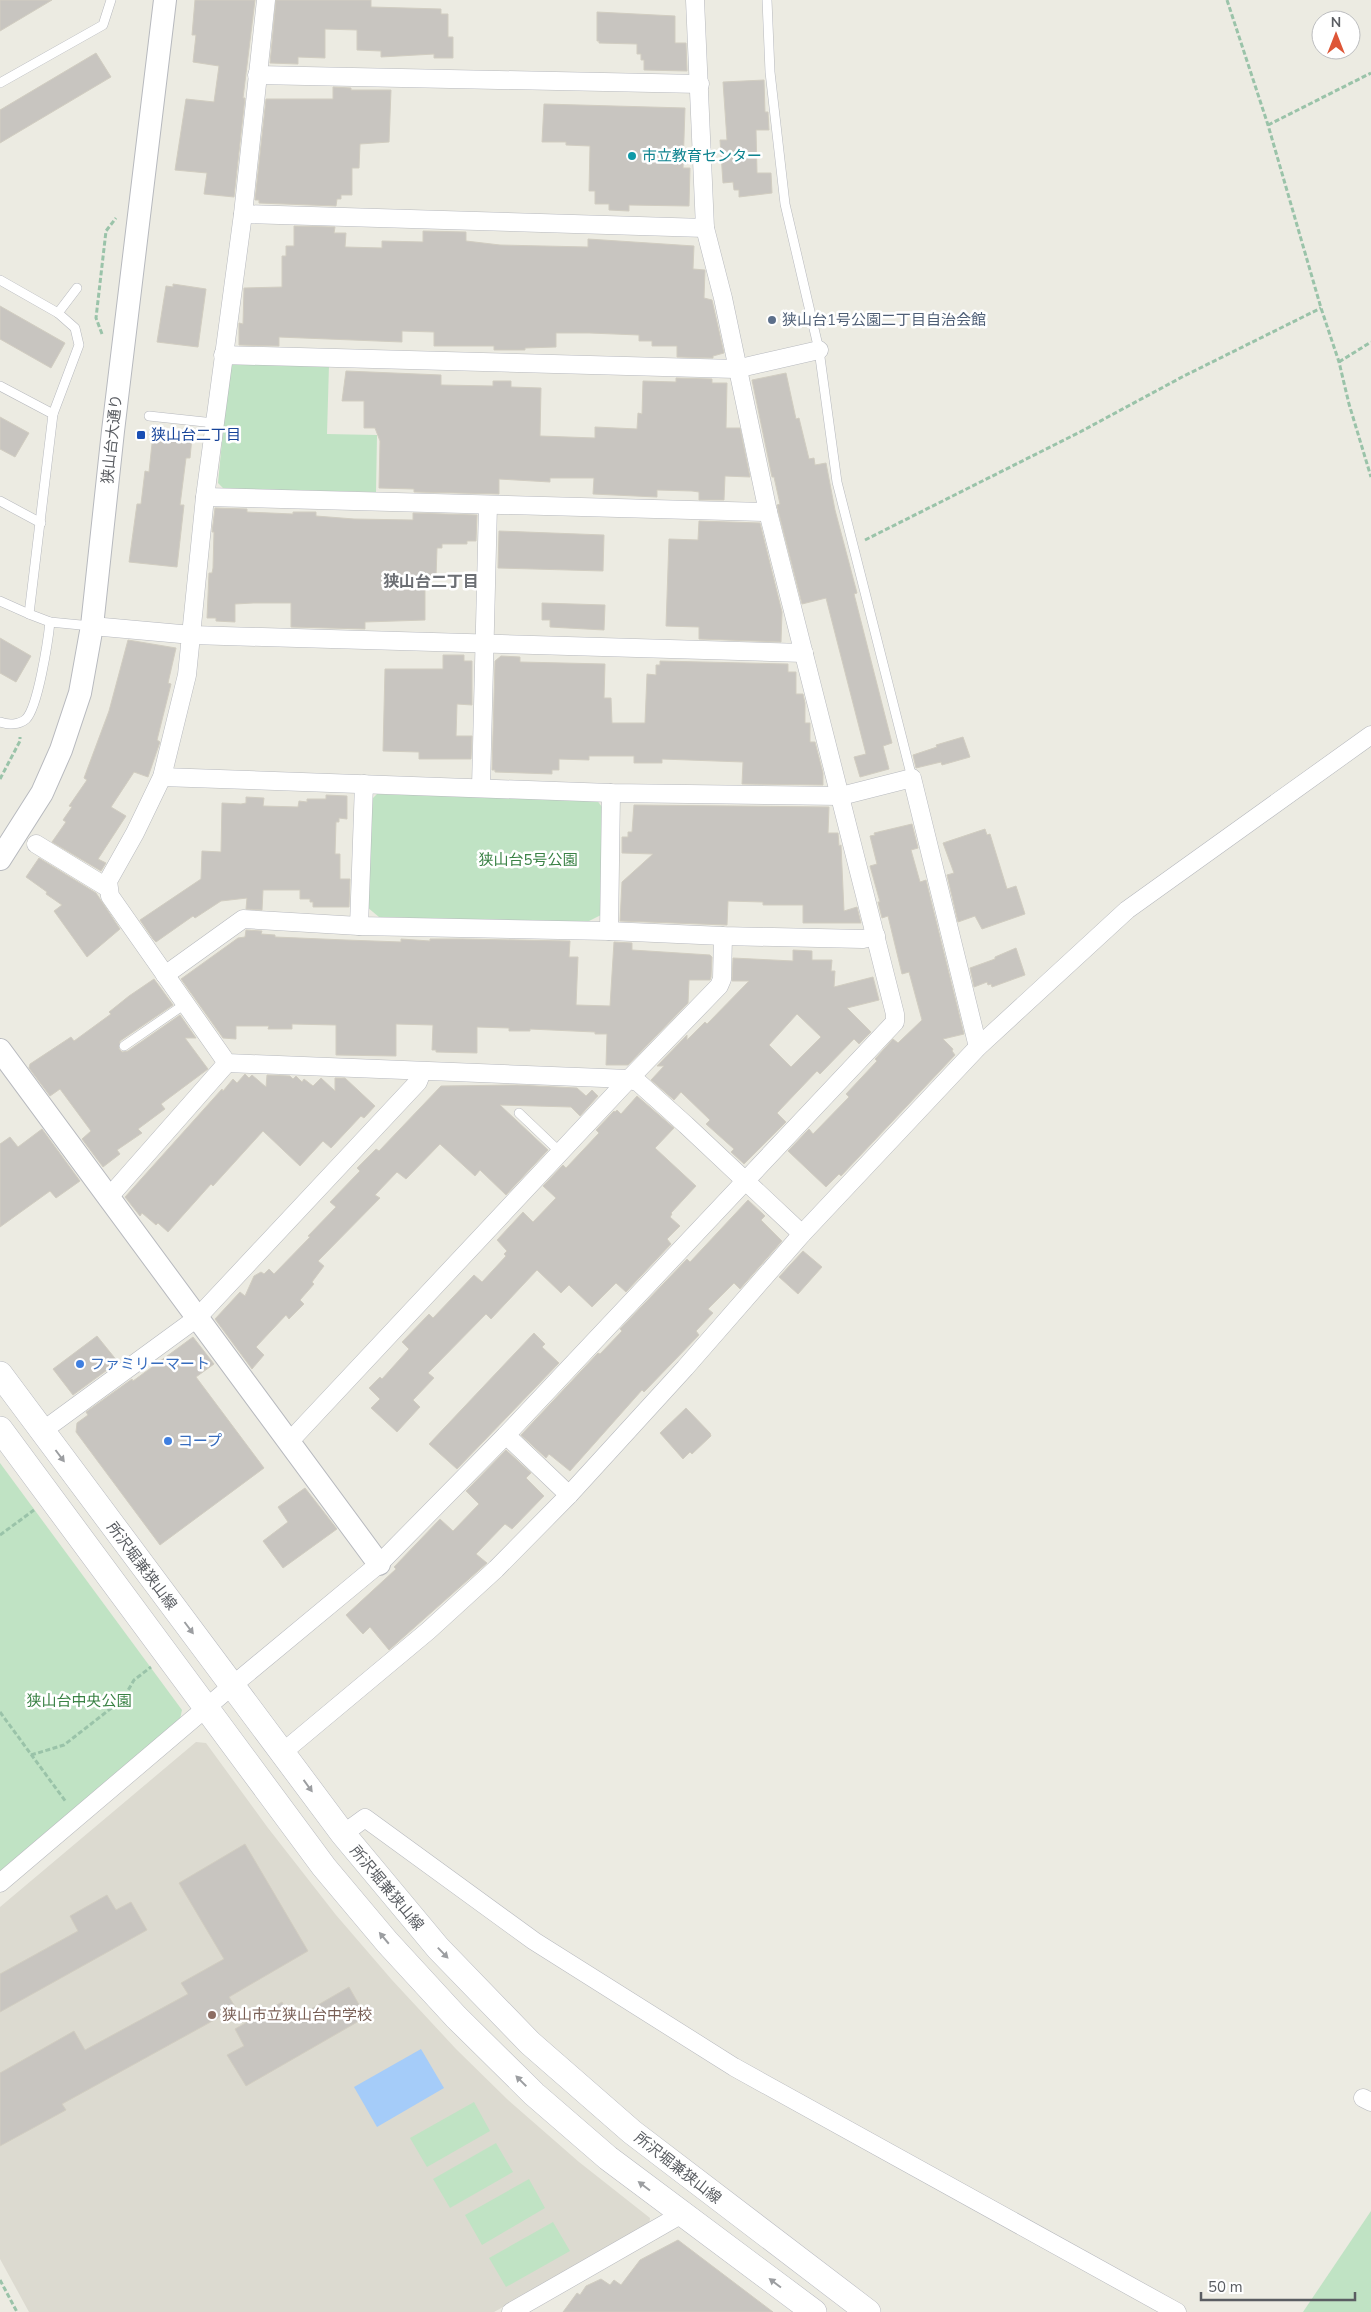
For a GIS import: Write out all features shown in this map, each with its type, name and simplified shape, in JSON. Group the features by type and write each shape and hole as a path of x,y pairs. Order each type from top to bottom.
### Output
{"main road":[{"name":"所沢堀兼狭山線","path":"0,1374 343,1834 438,1948 530,2043 571,2081 632,2132 868,2312"},
{"path":"0,1428 324,1867 387,1942 456,2018 549,2107 608,2158 814,2312"}],"street":[{"name":"狭山台大通り","path":"0,859 42,794 62,750 80,693 92,626 115,411 165,0"},
{"path":"227,1063 116,905 108,888 108,881 135,833 162,777 187,676 205,497 243,214 266,0"},
{"path":"0,1883 379,1564 506,1435 895,1022 895,1014 876,936 768,512 736,369 723,298 706,228 695,0"},
{"path":"257,75 700,84"},
{"path":"243,214 706,228"},
{"path":"223,355 736,369 819,350"},
{"path":"205,497 768,512"},
{"path":"480,787 488,504"},
{"path":"92,626 192,635 804,653"},
{"path":"282,1752 428,1631 496,1568 569,1495 686,1368 802,1234 978,1047 1127,910 1371,735"},
{"path":"162,777 611,793 841,796 912,778 978,1047"},
{"path":"359,926 364,784"},
{"path":"609,931 611,793"},
{"path":"36,844 108,888"},
{"path":"165,975 242,919 359,926 609,931 723,936 863,939 876,936"},
{"path":"289,1442 560,1152 719,986 722,979 723,936"},
{"path":"3,1060 109,1197 379,1564"},
{"path":"227,1063 629,1079 639,1083 802,1234"},
{"path":"109,1197 227,1063"},
{"path":"42,1432 197,1318 418,1082 422,1072"},
{"path":"506,1435 569,1495"},
{"path":"343,1834 365,1818 534,1941 718,2057 1068,2254 1177,2312"},
{"path":"511,2312 535,2307 682,2214"}],"lane":[{"path":"0,83 103,25 112,0"},
{"path":"767,0 770,72 785,204 819,350 837,482 912,778"},
{"path":"0,280 58,313 75,328 79,344 53,414 29,614"},
{"path":"58,313 77,288"},
{"path":"0,386 53,414"},
{"path":"149,416 214,423"},
{"path":"0,500 41,523"},
{"path":"0,601 50,622 92,626"},
{"path":"0,722 18,724 25,720 34,707 50,622"},
{"path":"124,1046 185,1004"},
{"path":"519,1113 560,1152"}],"path":[{"path":"1227,0 1268,125 1321,308 1339,362 1349,404 1371,477"},
{"path":"1268,125 1371,73"},
{"path":"103,337 96,318 106,231 118,215"},
{"path":"853,546 1080,432 1182,377 1321,308"},
{"path":"1339,362 1371,342"},
{"path":"0,779 20,741 18,724"},
{"path":"0,1535 40,1505"},
{"path":"32,1755 64,1745 123,1699 134,1680 155,1664"},
{"path":"0,1712 70,1807"},
{"path":"0,2280 18,2312"}],"shaded area":[{"name":"狭山市立狭山台中学校","path":"196,1742 206,1743 268,1828 336,1915 392,1980 456,2049 507,2099 579,2162 650,2218 649,2227 494,2312 29,2312 0,2259 0,1907"}],"green space":[{"path":"236,362 329,365 327,434 377,435 376,492 224,489 218,483 229,368"},
{"name":"狭山台5号公園","path":"377,794 596,799 602,807 601,915 585,923 379,917 367,907 370,801"},
{"name":"狭山台中央公園","path":"0,1463 182,1710 180,1719 0,1871"},
{"path":"474,2102 490,2131 427,2167 410,2138"},
{"path":"496,2143 513,2172 450,2208 433,2179"},
{"path":"529,2179 545,2208 482,2245 465,2215"},
{"path":"1371,2211 1371,2312 1303,2312"},
{"path":"553,2222 570,2251 506,2287 489,2258"}],"water":[{"path":"421,2049 444,2088 377,2127 354,2087"}],"building":[{"path":"0,0 52,0 0,31"},
{"path":"195,0 255,0 243,98 245,98 234,197 204,194 207,173 175,170 186,99 214,102 219,66 193,62 196,35 192,35"},
{"path":"276,0 371,0 371,7 441,9 441,14 448,14 448,37 453,37 453,58 434,58 434,54 381,57 381,51 357,50 357,30 325,29 325,58 298,57 298,64 270,63"},
{"path":"597,12 675,16 675,43 686,43 687,71 644,70 644,60 641,60 641,54 637,54 637,44 599,43 597,41"},
{"path":"96,53 111,77 0,143 0,110"},
{"path":"764,80 765,112 768,112 769,130 756,130 757,173 771,173 772,193 739,197 739,190 734,190 733,182 723,183 720,140 727,140 723,82"},
{"path":"333,87 351,88 351,90 391,90 389,142 360,144 359,168 352,168 352,195 341,195 341,199 337,199 336,206 259,203 259,200 255,200 266,99 333,99"},
{"name":"市立教育センター","path":"544,104 685,108 683,168 690,168 689,206 629,205 629,211 609,210 609,204 595,204 595,191 589,191 590,146 566,145 566,142 542,142"},
{"path":"294,226 335,227 334,233 346,233 345,247 382,248 382,241 423,242 423,231 466,232 466,241 500,245 588,247 588,239 694,246 693,269 705,270 704,298 712,300 724,353 713,356 713,358 677,357 677,346 652,346 652,341 639,341 639,335 590,333 556,333 556,347 525,348 525,350 494,350 494,346 434,346 434,332 402,331 402,342 279,337 279,346 239,345 239,323 243,324 244,288 282,287 282,256 286,256 286,246 294,246"},
{"path":"173,284 206,289 198,347 157,342 166,286 173,287"},
{"path":"0,306 65,343 51,368 0,339"},
{"path":"346,371 441,375 441,385 493,386 493,381 511,381 511,387 541,388 540,436 595,438 595,427 637,429 638,413 642,414 643,381 676,382 676,378 712,379 712,383 727,383 726,428 740,428 750,477 725,476 724,500 699,500 699,492 692,491 657,490 657,497 593,494 594,478 550,478 550,482 499,479 499,494 414,492 414,489 379,488 380,441 375,428 364,428 364,401 342,401"},
{"path":"786,373 796,419 799,418 809,459 814,458 815,465 826,463 835,510 857,593 854,594 892,743 883,746 889,769 860,777 854,757 866,754 826,598 802,604 778,510 777,505 780,504 774,477 772,477 752,380"},
{"path":"0,417 29,433 15,457 0,449"},
{"path":"153,434 192,437 190,458 186,458 180,505 184,505 177,567 129,562 137,504 141,504 145,471 149,472"},
{"path":"215,508 247,509 247,512 293,514 293,512 316,512 316,516 354,519 413,520 413,513 477,515 476,541 467,541 467,544 442,544 442,548 437,548 436,577 426,576 425,578 425,620 365,622 365,629 291,627 291,603 253,603 235,604 235,622 216,621 216,618 207,618 209,573 212,573 213,568 214,532 212,532"},
{"path":"699,521 760,523 782,612 781,642 699,639 699,627 666,626 669,539 698,540"},
{"path":"499,531 604,535 603,571 498,568"},
{"path":"542,603 605,605 604,630 550,627 550,620 542,620"},
{"path":"0,638 31,656 16,682 0,673"},
{"path":"128,640 176,648 168,683 171,684 157,740 160,742 148,777 134,772 111,807 126,816 98,859 106,863 101,871 52,842 66,822 63,820 72,807 69,806 87,780 84,778 109,711"},
{"path":"443,655 464,655 464,661 472,661 472,705 457,704 456,736 472,736 471,759 419,759 419,752 383,751 385,669 443,669"},
{"path":"501,656 520,657 520,662 605,664 604,698 611,698 612,723 645,723 647,674 656,675 656,665 660,665 660,661 788,664 788,672 796,672 796,694 803,694 805,723 810,723 810,742 815,742 823,773 823,785 742,784 743,762 662,759 662,763 634,763 634,756 589,756 589,760 559,759 559,770 552,770 552,774 495,772 495,770 492,770 495,661"},
{"path":"963,737 970,757 942,765 941,762 916,768 913,755 937,747 936,745"},
{"path":"326,795 347,796 347,819 339,818 339,822 336,822 335,854 340,854 340,879 350,879 349,907 313,907 313,902 310,902 310,899 300,899 300,890 263,890 262,910 246,909 247,898 221,901 195,918 193,916 156,942 153,939 140,920 201,879 202,851 221,852 222,803 246,803 246,797 264,798 263,806 298,807 299,801 307,802 307,799 326,799"},
{"path":"634,805 829,807 828,833 838,833 839,846 841,845 844,911 857,907 861,923 803,923 803,905 763,905 763,902 728,901 727,925 620,921 622,882 653,854 622,853 622,837 628,837 628,832 632,832"},
{"path":"912,824 918,848 911,850 920,882 926,880 964,1034 943,1039 953,1049 952,1051 955,1055 841,1176 839,1174 826,1187 788,1151 809,1129 813,1134 849,1097 846,1094 877,1061 875,1059 893,1039 898,1043 922,1020 909,972 902,974 888,916 882,918 878,902 880,902 870,866 877,864 870,836 875,835 874,833"},
{"path":"985,829 987,835 990,834 1007,889 1016,886 1025,914 982,929 975,916 958,922 947,875 954,873 943,843"},
{"path":"39,858 96,893 120,929 87,957 54,911 62,905 26,877"},
{"path":"246,930 262,931 261,934 275,935 275,937 401,942 401,939 430,941 430,939 462,939 570,941 569,957 578,957 576,1005 610,1006 614,942 632,943 632,950 710,955 712,957 711,977 710,980 689,980 688,1003 628,1065 606,1065 607,1034 530,1029 530,1031 509,1031 509,1028 477,1027 477,1053 436,1052 436,1050 432,1050 433,1025 396,1024 396,1056 336,1055 336,1025 292,1024 292,1029 268,1029 269,1026 236,1026 236,1039 223,1038 181,979 238,938 245,937"},
{"path":"1016,948 1025,975 992,987 987,982 974,987 970,968 995,959 995,957"},
{"path":"793,950 812,951 812,960 832,960 831,971 835,971 834,987 873,977 879,1000 847,1008 871,1032 859,1044 854,1039 820,1074 817,1071 777,1113 786,1122 744,1164 731,1152 734,1149 706,1124 710,1120 681,1092 674,1100 651,1080 664,1066 657,1066 687,1035 687,1040 705,1022 707,1024 749,981 732,981 733,958 793,961","holes":["797,1014 821,1037 791,1067 769,1045"]},
{"path":"154,979 173,1005 120,1041 119,1049 122,1052 128,1051 180,1015 196,1038 185,1038 208,1069 161,1104 165,1109 138,1129 142,1133 117,1150 120,1154 103,1167 82,1139 91,1131 60,1089 50,1096 29,1068 30,1064 71,1037 74,1041 111,1014 109,1012 129,996"},
{"path":"245,1074 249,1078 252,1075 266,1087 267,1075 290,1076 293,1079 296,1076 302,1082 304,1079 313,1086 321,1078 335,1091 335,1078 345,1078 375,1106 364,1118 361,1116 331,1148 323,1141 300,1166 263,1131 213,1186 211,1184 168,1232 142,1213 140,1216 125,1197 222,1089 223,1091 233,1079 237,1083"},
{"path":"517,1085 577,1088 586,1096 592,1090 598,1096 580,1116 571,1107 500,1105 548,1150 506,1195 480,1170 475,1176 440,1144 406,1179 397,1172 375,1195 380,1198 318,1261 324,1266 312,1282 314,1284 300,1300 304,1304 289,1319 286,1315 256,1347 264,1355 252,1369 215,1319 240,1292 245,1296 254,1276 261,1272 264,1274 269,1269 274,1274 336,1207 330,1202 360,1171 357,1168 376,1149 379,1151 441,1086"},
{"path":"637,1096 674,1128 655,1148 696,1186 671,1213 670,1217 680,1226 667,1239 671,1244 626,1292 616,1283 592,1307 569,1285 561,1293 537,1270 491,1319 486,1314 428,1373 434,1378 413,1400 420,1407 397,1432 371,1408 380,1399 369,1388 380,1377 382,1379 409,1349 402,1342 429,1314 433,1318 474,1275 482,1282 506,1256 504,1254 507,1251 497,1240 523,1212 533,1222 556,1198 543,1186 563,1165 566,1168 599,1133 596,1130 614,1111 617,1110 621,1114"},
{"path":"42,1129 80,1181 56,1198 50,1191 0,1227 0,1144 10,1137 18,1147"},
{"path":"748,1200 765,1216 761,1220 782,1241 740,1289 734,1283 708,1309 713,1313 696,1331 699,1335 644,1392 642,1390 570,1471 549,1454 546,1458 521,1435 598,1353 600,1354 622,1331 620,1329 687,1259 690,1262"},
{"path":"803,1251 822,1267 798,1294 779,1277"},
{"path":"534,1333 545,1344 542,1347 559,1363 457,1469 429,1444"},
{"path":"97,1336 118,1362 73,1395 53,1369"},
{"path":"193,1337 214,1364 196,1377 264,1468 160,1545 76,1432 77,1423 88,1415 86,1412 132,1379 133,1381"},
{"path":"686,1408 711,1436 692,1454 690,1452 683,1459 660,1433"},
{"path":"506,1450 531,1473 526,1478 544,1496 512,1529 505,1524 476,1554 487,1563 389,1650 370,1627 363,1634 346,1615 396,1569 394,1567 440,1519 453,1531 479,1504 466,1491"},
{"path":"305,1488 337,1529 283,1568 263,1541 288,1522 278,1507"},
{"path":"245,1844 308,1951 229,1997 236,2008 62,2104 66,2110 0,2146 0,2073 74,2031 85,2050 188,1994 181,1983 224,1959 179,1883"},
{"path":"107,1895 116,1910 131,1902 147,1930 0,2012 0,1974 78,1931 70,1916"},
{"path":"349,1987 366,2017 246,2086 227,2055 244,2046 235,2029 282,2002 292,2020"},
{"path":"678,2240 773,2312 563,2312 577,2293 580,2295 586,2286 601,2279 610,2285 614,2280 621,2285 640,2260"}],"place":[{"name":"市立教育センター","path":"632,156"},
{"name":"狭山台1号公園二丁目自治会館","path":"772,320"},
{"name":"狭山台二丁目","path":"141,435"},
{"name":"ファミリーマート","path":"80,1364"},
{"name":"コープ","path":"168,1441"},
{"name":"狭山市立狭山台中学校","path":"212,2015"}],"district":[{"name":"狭山台二丁目","path":"431,581"}]}
